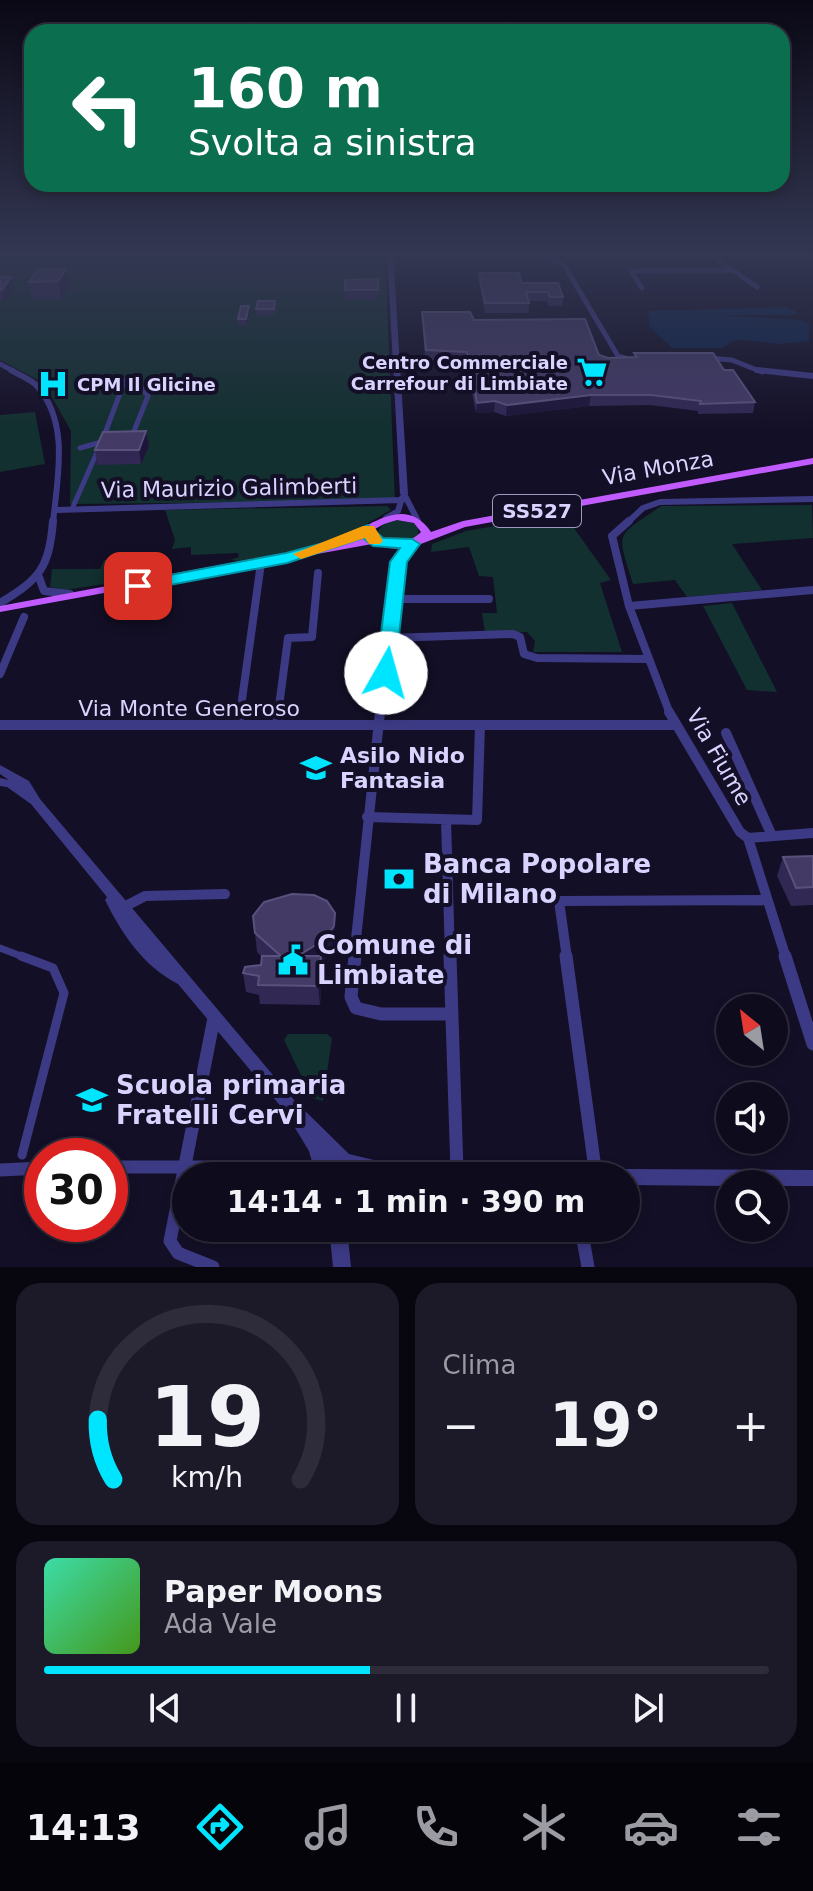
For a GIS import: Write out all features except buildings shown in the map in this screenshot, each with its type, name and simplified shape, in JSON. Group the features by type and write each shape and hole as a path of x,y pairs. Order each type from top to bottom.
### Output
{"main road":[{"name":"Via Monza","path":"376,538 417,541 463,524 813,461"},
{"name":"Via Monza","path":"386,518 463,524"},
{"path":"0,609 261,563 376,538 386,518"},
{"path":"417,541 426,532 420,522"}],"street":[{"path":"386,518 398,511 403,497 393,312"},
{"path":"592,312 618,356 645,359"},
{"path":"704,358 724,358 762,376 813,377"},
{"path":"0,364 35,382 58,428 60,451 57,510 50,556 40,576 23,591 0,603"},
{"path":"72,509 103,441 125,382 138,383 148,396 130,442 145,440"},
{"path":"80,448 103,441 116,441"},
{"path":"403,497 420,522"},
{"name":"Via Maurizio Galimberti","path":"57,510 403,497"},
{"name":"Via Fiume","path":"813,499 651,504 612,536 629,606 675,725 740,832 748,838 813,1044"},
{"path":"376,538 394,551 398,562 367,817 351,997 359,1010 381,1014 450,1014"},
{"path":"398,562 417,541"},
{"path":"238,725 261,563"},
{"path":"277,725 288,638 312,637 318,573"},
{"path":"40,576 41,588 54,594 110,591"},
{"path":"629,606 813,590"},
{"path":"395,599 489,599"},
{"path":"0,674 24,617"},
{"path":"390,638 513,634 520,637 524,654 537,658 647,659"},
{"path":"367,817 477,820 480,725"},
{"name":"Via Monte Generoso","path":"0,727 675,725"},
{"path":"726,733 772,836"},
{"path":"0,770 25,784 35,801 105,888 288,1105 341,1162"},
{"path":"0,782 10,784 35,801"},
{"path":"446,820 457,1162"},
{"path":"748,838 813,833"},
{"path":"105,888 122,920 157,963 183,979"},
{"path":"124,907 145,896 225,894"},
{"path":"591,1162 559,901 767,900"},
{"path":"0,948 53,968 64,993 22,1155"},
{"path":"186,1162 214,1017"},
{"path":"288,1105 316,1148 317,1162"},
{"path":"128,1167 172,1165"},
{"path":"0,1170 24,1169"},
{"path":"640,1177 813,1178"},
{"path":"172,1231 172,1248 213,1267"},
{"path":"339,1242 342,1267"},
{"path":"584,1242 588,1267"}],"green space":[{"path":"0,312 387,312 395,501 70,504 71,431 44,383 0,360"},
{"path":"35,412 45,464 0,472 0,415"},
{"path":"812,505 813,538 732,544 762,590 687,597 675,580 633,584 624,554 622,544 627,531 661,506"},
{"path":"387,506 391,510 336,541 242,561 230,560 239,557 238,553 191,555 191,547 172,549 175,540 165,510"},
{"path":"564,514 611,580 600,583 622,652 533,652 535,641 527,632 485,633 482,613 497,613 493,577 479,576 469,547 431,552 432,544 466,531"},
{"path":"397,519 417,524 419,535 397,542 377,533 384,523"},
{"path":"154,555 147,575 142,578 66,590 50,587 52,569 100,569 104,560"},
{"path":"732,603 777,692 747,690 703,606"},
{"path":"288,1034 327,1034 332,1038 323,1101 312,1098 284,1040"}],"water":[{"path":"648,312 796,312 796,315 714,315 801,320 809,323 809,341 782,344 742,340 733,341 723,348 672,348 649,326"}],"slow traffic":[{"path":"301,554 341,543 368,530 375,541"}],"place":[{"name":"Centro Commerciale Carrefour di Limbiate","path":"592,372"},
{"name":"CPM Il Glicine","path":"53,384"},
{"name":"Asilo Nido Fantasia","path":"316,768"},
{"name":"Banca Popolare di Milano","path":"399,879"},
{"name":"Comune di Limbiate","path":"293,960"},
{"name":"Scuola primaria Fratelli Cervi","path":"92,1100"}],"route":[{"path":"138,586 320,550 368,530 379,543 391,546 412,544 398,562 386,673"}]}
